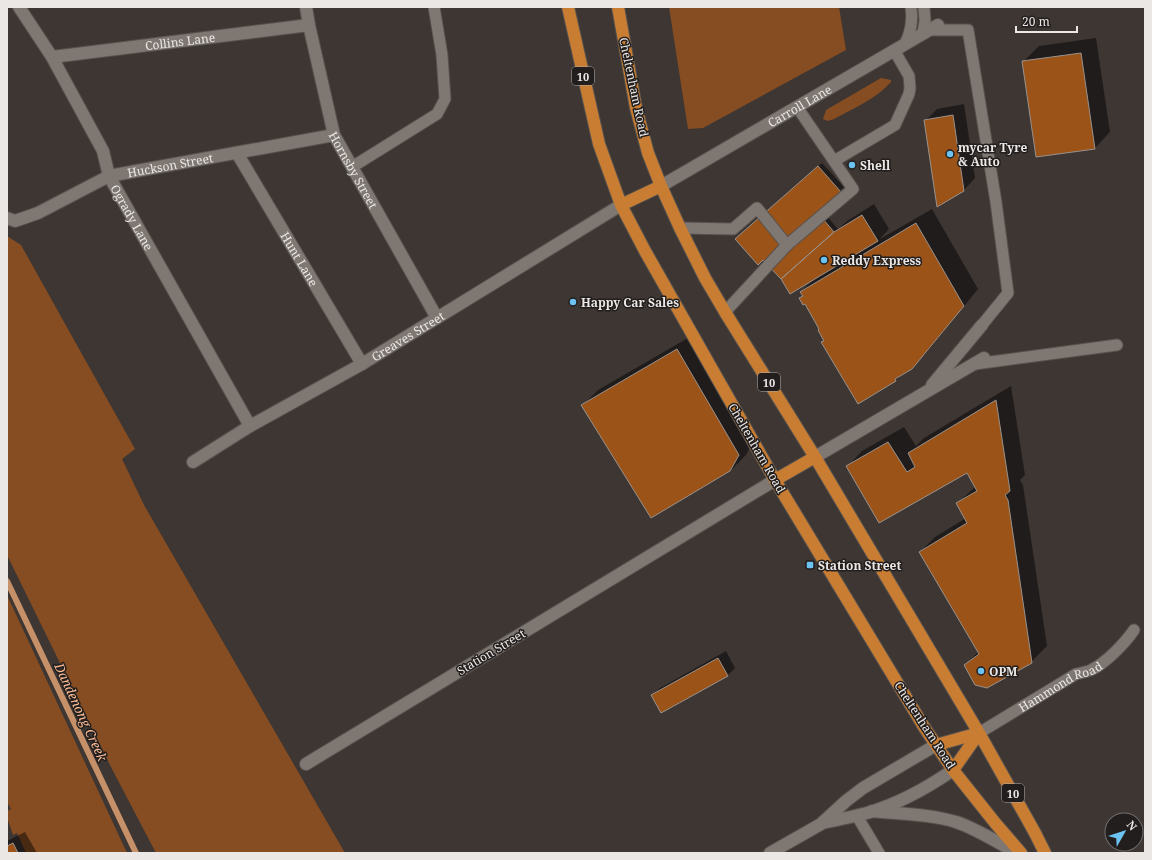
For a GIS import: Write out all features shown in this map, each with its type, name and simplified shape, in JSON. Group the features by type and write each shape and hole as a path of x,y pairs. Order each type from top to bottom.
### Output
{"main road":[{"name":"Cheltenham Road","path":"568,7 599,144 621,205 645,251 775,480 936,745 953,770 1021,853"},
{"name":"Cheltenham Road","path":"618,7 636,108 648,153 680,228 705,278 815,457 979,733 1045,853"},
{"path":"621,205 661,186"},
{"name":"Station Street","path":"775,480 815,457"},
{"path":"936,745 979,733"},
{"path":"953,770 979,733"}],"street":[{"name":"Ogrady Lane","path":"19,7 52,57 103,151 109,176 250,426"},
{"name":"Hornsby Street","path":"306,7 334,135 437,318"},
{"name":"Collins Lane","path":"52,57 309,26"},
{"name":"Carroll Lane","path":"661,186 930,29"},
{"name":"Huckson Street","path":"11,219 38,213 109,176 334,135"},
{"name":"Hunt Lane","path":"237,153 362,364"},
{"name":"Greaves Street","path":"193,462 250,426 362,364 621,205"},
{"name":"Station Street","path":"924,393 982,324"},
{"name":"Station Street","path":"815,457 980,361"},
{"name":"Station Street","path":"306,764 775,480"},
{"path":"770,853 821,824 863,788 936,745"},
{"path":"821,824 872,811 911,795 932,784 953,770"},
{"path":"872,811 920,816 957,823 1017,853"}],"lane":[{"path":"352,167 436,114 445,98 442,56 434,7"},
{"path":"905,44 910,34 912,25 911,7"},
{"path":"924,7 925,21 930,29 968,30 996,202 1008,293 982,324"},
{"path":"834,161 895,125 909,94 910,88 909,76 894,50"},
{"path":"725,312 787,245 853,189 797,107"},
{"path":"680,228 733,229 756,208 787,245"},
{"path":"980,361 1116,345"},
{"name":"Hammond Road","path":"979,733 1076,674 1092,669 1100,664 1122,646 1134,630"},
{"path":"857,816 879,853"}],"shaded area":[{"path":"669,7 839,7 846,50 703,128 688,129"},
{"path":"881,78 891,80 891,82 879,93 834,119 828,121 823,119 826,110"},
{"path":"7,236 21,245 135,449 122,459 144,505 345,853 156,853 112,769 7,555"},
{"path":"7,595 127,853 26,853 17,833 13,835 7,817 7,811 11,809 7,802"}],"building":[{"path":"1081,53 1095,149 1036,157 1022,61"},
{"path":"953,115 964,191 937,207 924,120"},
{"path":"818,166 841,192 817,212 834,232 781,279 763,260 758,265 735,239"},
{"name":"Reddy Express","path":"862,215 878,241 790,294 781,279 834,232"},
{"path":"916,223 964,306 912,369 895,379 896,381 858,404 821,342 824,341 818,330 819,329 805,304 803,305 799,298 803,296 800,292"},
{"path":"677,349 739,455 730,471 651,518 581,405"},
{"path":"996,400 1010,491 1005,495 1008,500 1032,663 987,688 975,685 964,665 979,654 919,552 967,523 956,503 977,491 967,473 879,523 846,466 888,442 907,472 915,467 908,453"},
{"path":"718,658 728,676 661,713 651,695"},
{"path":"13,843 18,853 7,853 7,846"}],"waterway":[{"name":"Dandenong Creek","path":"7,581 136,853"}],"place":[{"name":"mycar Tyre & Auto","path":"950,154"},
{"name":"Shell","path":"852,165"},
{"name":"Reddy Express","path":"824,260"},
{"name":"Happy Car Sales","path":"573,302"},
{"name":"Station Street","path":"810,565"},
{"name":"OPM","path":"981,671"}]}
